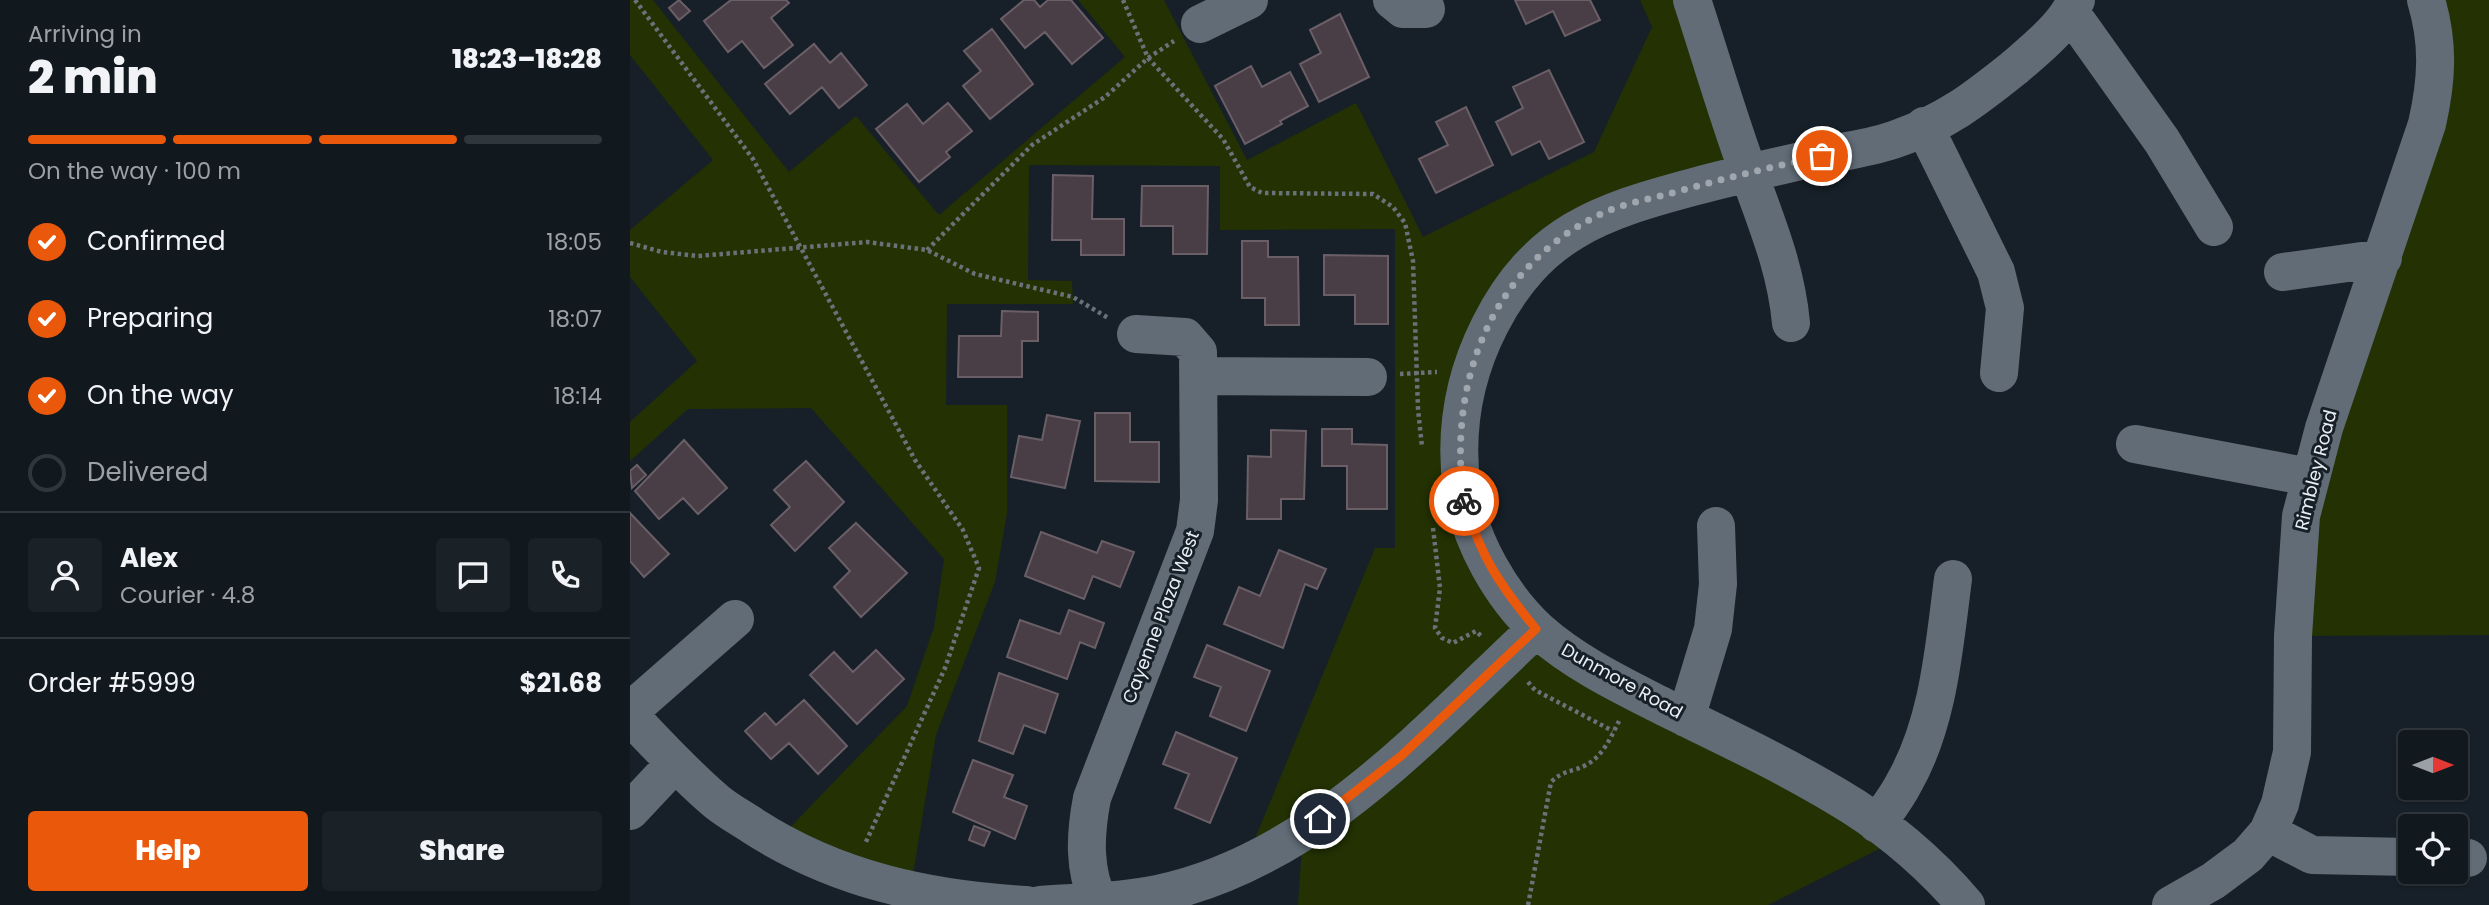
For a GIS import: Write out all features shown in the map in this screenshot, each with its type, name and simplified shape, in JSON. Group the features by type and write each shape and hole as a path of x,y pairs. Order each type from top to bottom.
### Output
{"street":[{"path":"1200,24 1249,0"},
{"path":"1692,0 1748,173 1778,251 1788,287 1791,323"},
{"name":"Rimbley Road","path":"2172,905 2213,881 2248,855 2268,832 2288,780 2292,752 2297,557 2301,516 2324,428 2427,124 2435,87 2437,50 2426,0"},
{"path":"2074,6 2162,141 2214,228"},
{"name":"Dunmore Road","path":"1966,905 1947,883 1877,824 1837,796 1633,692 1571,657 1536,629 1501,586 1477,541 1464,502 1458,462 1460,423 1468,378 1478,348 1511,289 1538,259 1569,233 1606,212 1748,173 1895,139 1962,110 2030,55 2074,6"},
{"path":"1924,126 1996,272 2005,308 1998,373"},
{"path":"2283,272 2383,258"},
{"name":"Cayenne Plaza West","path":"1099,903 1087,871 1090,807 1195,531 1199,500 1198,352 1191,340 1177,335 1136,334"},
{"path":"1200,376 1368,377"},
{"path":"2136,444 2311,477"},
{"path":"1686,718 1713,629 1718,584 1716,526"},
{"path":"1877,824 1905,783 1922,744 1939,680 1954,579"},
{"path":"735,619 630,713 675,763 719,804 768,836 850,875 901,890 967,901 1026,905"},
{"path":"1040,905 1099,903 1158,894 1245,863 1304,830 1352,797 1401,756 1536,629"},
{"path":"630,811 675,763"},
{"path":"2268,832 2312,855 2398,857"}],"path":[{"path":"635,0 753,159 915,460 963,530 979,568 946,668 850,875"},
{"path":"928,250 1032,145 1105,97 1148,58 1200,24"},
{"path":"630,243 662,252 698,256 867,242 928,250 975,274 1073,297 1136,334"},
{"path":"1368,377 1439,372 1468,378"},
{"path":"1528,905 1551,782 1562,771 1583,767 1594,760 1608,742 1633,692"}],"green space":[{"path":"630,0 653,0 789,172 856,116 939,215 1125,57 1078,0 1164,0 1247,160 1356,103 1423,237 1594,152 1652,27 1640,0 1692,0 1748,173 1650,199 1511,289 1458,462 1536,629 1897,840 1768,905 1298,905 1303,830 1245,863 1375,548 1395,548 1395,229 1220,230 1220,166 1029,165 1028,280 1072,281 1073,304 947,304 946,405 1007,405 1007,513 995,582 936,735 910,892 777,841 907,706 934,627 944,559 811,408 688,409 630,461 630,422 697,361 630,277 630,230 713,160 630,55"},
{"path":"2426,0 2489,0 2489,635 2293,636 2297,557 2427,124"}],"building":[{"path":"679,0 690,11 679,20 669,8"},
{"path":"731,0 786,0 789,3 771,18 793,45 764,68 742,41 728,52 704,21"},
{"path":"1024,0 1034,0 1040,7 1048,0 1071,0 1103,38 1072,64 1045,32 1025,48 1001,19"},
{"path":"1515,0 1590,0 1600,20 1565,36 1553,11 1526,24"},
{"path":"1340,14 1369,77 1319,102 1300,64 1321,53 1310,30"},
{"path":"992,29 1033,84 990,119 963,86 981,71 964,51"},
{"path":"814,44 830,63 841,53 867,85 839,108 822,87 790,114 765,84"},
{"path":"1251,66 1262,87 1290,72 1308,106 1245,144 1215,86"},
{"path":"1549,70 1584,142 1549,159 1540,141 1512,155 1496,122 1523,108 1513,87"},
{"path":"948,103 972,131 946,152 950,157 919,182 876,129 907,104 923,124"},
{"path":"1466,107 1493,165 1436,193 1419,159 1448,145 1436,122"},
{"path":"1053,175 1093,176 1092,219 1124,219 1124,255 1081,255 1081,240 1052,240"},
{"path":"1142,186 1208,186 1207,254 1173,254 1173,226 1141,226"},
{"path":"1242,241 1268,241 1268,257 1298,257 1299,325 1265,325 1265,298 1242,298"},
{"path":"1324,255 1388,256 1388,324 1355,324 1355,295 1324,295"},
{"path":"1002,311 1038,312 1038,341 1022,341 1022,377 958,377 959,336 1001,336"},
{"path":"1095,413 1130,413 1130,442 1159,442 1159,482 1095,481"},
{"path":"1047,415 1080,421 1065,488 1011,477 1019,436 1042,440"},
{"path":"1322,429 1352,429 1352,444 1387,445 1387,509 1347,509 1347,466 1322,466"},
{"path":"1271,430 1306,431 1304,499 1281,499 1281,519 1247,519 1248,456 1271,457"},
{"path":"684,440 727,488 698,514 683,498 659,519 635,491"},
{"path":"806,461 844,502 795,551 771,525 790,507 774,490"},
{"path":"637,465 646,475 632,488 630,471"},
{"path":"630,513 669,554 644,577 630,561"},
{"path":"856,523 907,573 861,617 834,587 850,571 829,548"},
{"path":"1041,532 1097,553 1102,541 1134,552 1120,587 1093,576 1084,599 1025,576"},
{"path":"1279,550 1326,569 1317,589 1305,584 1283,648 1224,624 1239,587 1260,596"},
{"path":"1069,610 1104,623 1095,648 1080,642 1067,679 1007,657 1020,620 1060,634"},
{"path":"1207,645 1270,671 1246,731 1210,716 1221,687 1194,677"},
{"path":"876,650 904,679 857,724 810,675 834,652 853,672"},
{"path":"999,673 1058,694 1045,733 1024,725 1013,754 979,741"},
{"path":"804,700 847,746 818,774 789,743 771,759 745,731 765,713 776,725"},
{"path":"1176,732 1237,758 1210,823 1175,808 1189,774 1163,764"},
{"path":"973,760 1013,775 1004,797 1027,806 1015,839 953,812"},
{"path":"974,826 990,832 984,846 969,840"}],"way so far":[{"path":"1464,501 1458,462 1465,386 1478,348 1495,315 1511,289 1538,259 1569,233 1606,212 1748,173 1822,156"}],"route":[{"path":"1320,819 1352,797 1401,756 1536,629 1501,586 1477,541 1464,501"}]}
